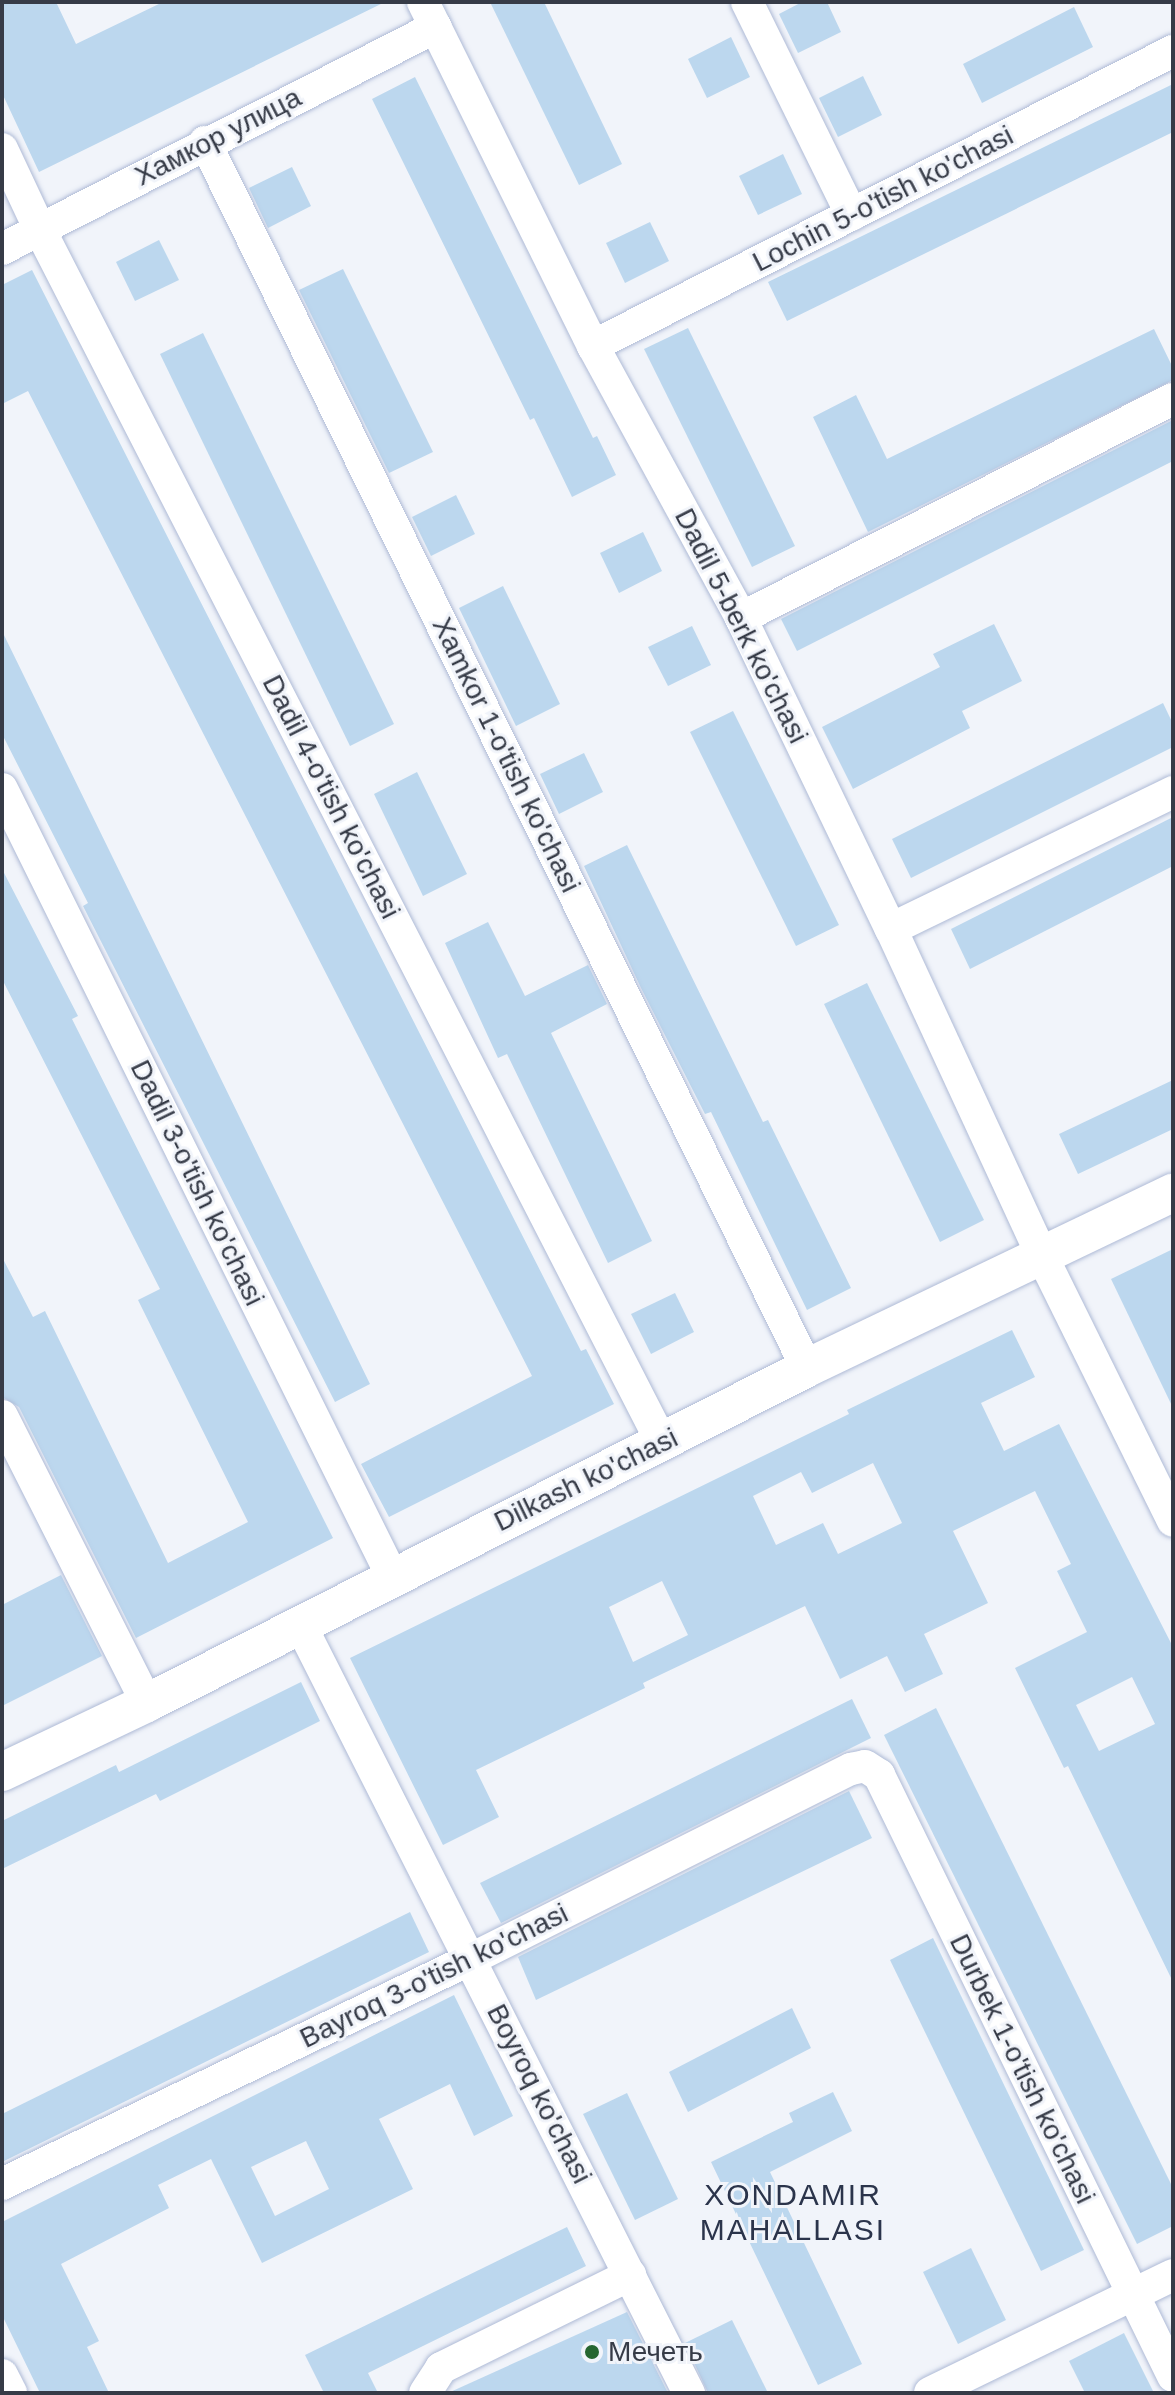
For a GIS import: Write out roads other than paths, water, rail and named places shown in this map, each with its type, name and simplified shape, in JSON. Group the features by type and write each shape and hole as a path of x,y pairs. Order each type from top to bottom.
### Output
{"street":[{"path":"747,2 852,215"},
{"name":"Хамкор улица","path":"2,249 205,142 429,14"},
{"name":"Dadil 5-berk ko'chasi","path":"429,14 593,346 741,618 891,929 1043,1258 1173,1521"},
{"name":"Lochin 5-o'tish ko'chasi","path":"593,346 1173,51"},
{"name":"Xamkor 1-o'tish ko'chasi","path":"205,142 807,1368"},
{"name":"Dadil 4-o'tish ko'chasi","path":"2,149 40,230 662,1443"},
{"path":"741,618 1173,399"},
{"name":"Dadil 3-o'tish ko'chasi","path":"2,789 392,1576"},
{"path":"891,929 1173,792"},
{"name":"Dilkash ko'chasi","path":"2,1772 301,1626 392,1576 807,1368 1043,1258 1173,1193"},
{"path":"2,1416 147,1703"},
{"name":"Boyroq ko'chasi","path":"301,1626 689,2393"},
{"name":"Bayroq 3-o'tish ko'chasi","path":"2,2184 471,1959 851,1769 865,1766"},
{"name":"Durbek 1-o'tish ko'chasi","path":"865,1766 879,1775 1173,2376"},
{"path":"425,2393 428,2382 441,2368 630,2275"},
{"path":"930,2393 1173,2275"},
{"path":"2,2375 11,2393"}],"place":[{"name":"Мечеть","path":"592,2352"}],"district":[{"name":"XONDAMIR MAHALLASI","path":"793,2212"}]}
